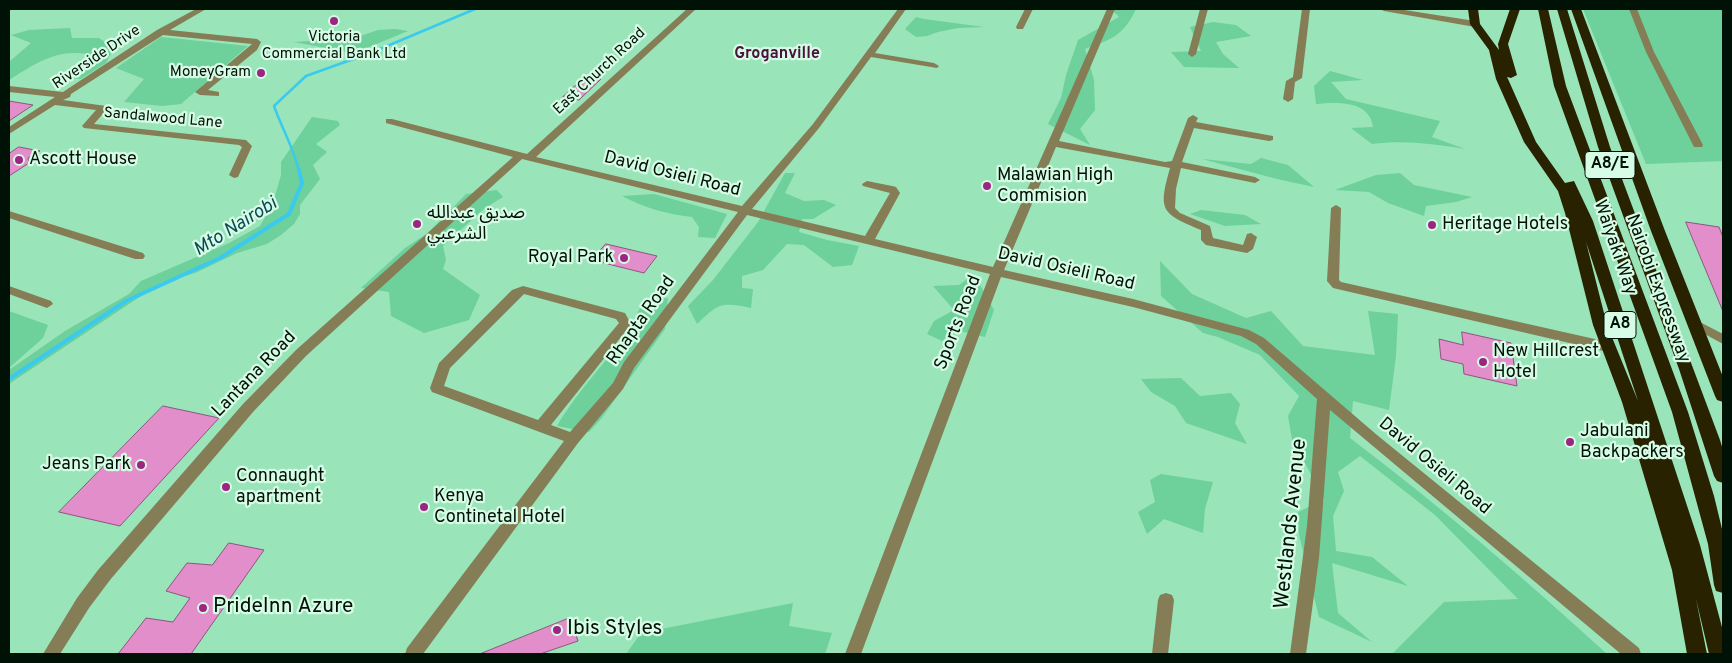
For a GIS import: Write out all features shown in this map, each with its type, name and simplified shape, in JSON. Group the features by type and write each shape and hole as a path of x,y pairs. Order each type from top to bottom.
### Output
{"highway":[{"name":"Waiyaki Way","path":"1515,9 1503,44 1512,81 1527,119 1574,189 1586,221 1703,584 1719,654"},
{"name":"Nairobi Expressway","path":"1543,9 1560,86 1645,312 1680,412 1717,544 1723,585"},
{"name":"Nairobi Expressway","path":"1562,9 1584,90 1619,192 1706,418 1723,476"},
{"path":"1576,9 1723,396"},
{"path":"1474,16 1494,50 1502,80 1530,142 1564,191 1572,214 1600,324 1639,428 1681,570 1697,654"}],"street":[{"name":"Riverside Drive","path":"9,131 67,95 160,32 202,9"},
{"name":"East Church Road","path":"525,156 692,9"},
{"name":"Rhapta Road","path":"413,654 573,439 618,386 629,365 745,210 816,126 902,9"},
{"path":"1020,28 1029,9"},
{"name":"Sports Road","path":"853,654 997,272 1054,143 1106,9"},
{"path":"1192,54 1204,9"},
{"path":"1288,99 1291,81 1297,78 1306,9"},
{"path":"1384,9 1474,16"},
{"path":"1633,9 1650,52 1698,145"},
{"name":"Sandalwood Lane","path":"160,32 257,42 254,48 200,92 216,94"},
{"path":"868,54 934,66"},
{"path":"9,89 67,95"},
{"name":"Sandalwood Lane","path":"55,102 103,108 89,121 87,126 89,127 242,142 247,146 234,175"},
{"name":"David Osieli Road","path":"389,121 868,241 1133,303 1245,333 1260,341 1324,397 1633,654"},
{"path":"1251,237 1247,249 1210,242 1207,240 1206,228 1172,212 1169,199 1177,164 1192,121 1269,138"},
{"path":"1054,143 1165,165 1177,164 1255,180"},
{"name":"Lantana Road","path":"51,654 75,615 104,575 248,408 327,329 525,156"},
{"path":"867,184 892,189 895,193 868,241"},
{"path":"1336,208 1333,281 1337,285 1608,347"},
{"path":"9,214 139,256"},
{"path":"9,290 47,304"},
{"path":"541,427 625,324 621,316 523,290 516,293 444,366 437,388 541,427 573,439"},
{"path":"1694,323 1723,342"},
{"path":"1705,352 1708,346 1723,342"},
{"name":"Westlands Avenue","path":"1298,654 1306,607 1319,484 1324,397"},
{"path":"1160,654 1166,600"}],"green space":[{"path":"1111,9 1136,9 1127,25 1116,35 1102,43 1085,49 1094,80 1095,110 1080,129 1090,145 1048,124 1061,98 1066,75 1078,40 1119,17"},
{"path":"1583,9 1723,9 1723,161 1646,164"},
{"path":"916,17 984,27 958,28 916,37 905,29"},
{"path":"1213,22 1236,25 1251,36 1216,42 1223,54 1239,68 1184,67 1171,52 1201,51 1190,27"},
{"path":"70,28 72,38 99,38 114,48 106,63 81,79 68,78 84,64 87,54 65,54 46,59 9,80 9,62 31,43 11,35 29,30"},
{"path":"395,29 408,31 362,50 347,52 294,42 326,40 339,34 349,40 378,30"},
{"path":"161,37 248,46 181,104 162,106 124,102 144,79 116,68"},
{"path":"1330,71 1363,80 1331,82 1346,99 1440,121 1432,137 1465,149 1430,144 1372,144 1351,128 1373,127 1371,118 1359,107 1342,103 1316,104 1314,86"},
{"path":"312,117 338,121 340,125 316,144 327,152 313,165 320,179 300,205 300,214 294,224 267,244 237,253 195,273 162,282 9,384 9,370 65,331 129,294 141,281 229,243 260,226 273,203 281,175 281,162"},
{"path":"1261,158 1288,165 1314,187 1202,159 1251,164"},
{"path":"785,173 795,173 785,193 804,201 824,200 836,205 813,219 802,219 799,232 859,246 852,265 833,267 804,245 787,244 763,270 742,276 742,288 753,289 751,308 733,305 721,306 697,324 688,306 713,280 758,222"},
{"path":"1400,173 1414,185 1472,197 1456,202 1426,206 1424,216 1388,203 1369,192 1335,190 1376,175"},
{"path":"497,190 503,197 485,208 443,246 446,260 443,269 480,295 469,320 424,333 391,316 389,292 361,288 405,248 428,233 466,194"},
{"path":"654,194 727,214 715,238 698,237 699,227 692,217 656,210 622,196"},
{"path":"1201,210 1245,215 1261,224 1225,226 1190,214"},
{"path":"1160,261 1192,294 1246,318 1271,311 1303,346 1375,355 1368,311 1398,314 1396,356 1389,410 1353,401 1350,438 1481,543 1607,654 1392,654 1444,602 1518,599 1435,515 1360,456 1338,472 1344,491 1333,516 1336,551 1372,557 1408,586 1332,563 1338,613 1372,642 1319,617 1299,535 1298,512 1324,500 1305,463 1293,445 1288,416 1299,396 1260,355 1218,337 1203,333 1161,296"},
{"path":"974,274 994,310 985,337 960,331 942,341 927,334 934,321 954,310 933,286 959,285"},
{"path":"668,298 665,329 601,419 589,432 557,426 578,395 614,350 635,318 643,301"},
{"path":"9,311 48,325 43,338 9,368"},
{"path":"1181,378 1200,396 1231,393 1240,404 1235,423 1247,444 1186,423 1175,406 1151,392 1141,379"},
{"path":"1161,474 1213,482 1205,509 1203,533 1164,519 1147,534 1138,512 1155,502 1150,480"},
{"path":"793,603 789,626 832,633 825,654 626,654 641,633"}],"building":[{"path":"585,77 601,79 579,100 563,97"},
{"path":"9,101 33,105 9,121"},
{"name":"Ascott House","path":"19,147 40,151 28,158 29,163 9,176 9,154"},
{"path":"1686,222 1719,227 1723,237 1723,311"},
{"name":"Royal Park","path":"606,244 657,256 644,273 592,260"},
{"name":"New Hillcrest Hotel","path":"1462,332 1511,343 1517,386 1464,374 1463,364 1441,359 1439,339 1463,345"},
{"name":"Jeans Park","path":"163,406 219,418 120,526 59,512"},
{"name":"PrideInn Azure","path":"229,543 264,550 191,654 118,654 146,618 173,622 190,598 166,591 187,563 212,565"},
{"name":"Ibis Styles","path":"570,618 578,641 540,654 480,654"}],"waterway":[{"name":"Mto Nairobi","path":"299,172 274,106 306,76 373,52 475,9"},
{"name":"Mto Nairobi","path":"9,379 126,301 220,258 289,214 302,183 299,170"}],"place":[{"name":"Victoria Commercial Bank Ltd","path":"334,21"},
{"name":"MoneyGram","path":"261,73"},
{"name":"Ascott House","path":"19,160"},
{"name":"Malawian High Commision","path":"987,186"},
{"name":"صديق عبدالله الشرعبي","path":"417,224"},
{"name":"Heritage Hotels","path":"1432,225"},
{"name":"Royal Park","path":"624,258"},
{"name":"New Hillcrest Hotel","path":"1483,362"},
{"name":"Jabulani Backpackers","path":"1570,442"},
{"name":"Jeans Park","path":"141,465"},
{"name":"Connaught apartment","path":"226,487"},
{"name":"Kenya Continetal Hotel","path":"424,507"},
{"name":"PrideInn Azure","path":"203,608"},
{"name":"Ibis Styles","path":"557,630"}],"district":[{"name":"Groganville","path":"777,55"}]}
